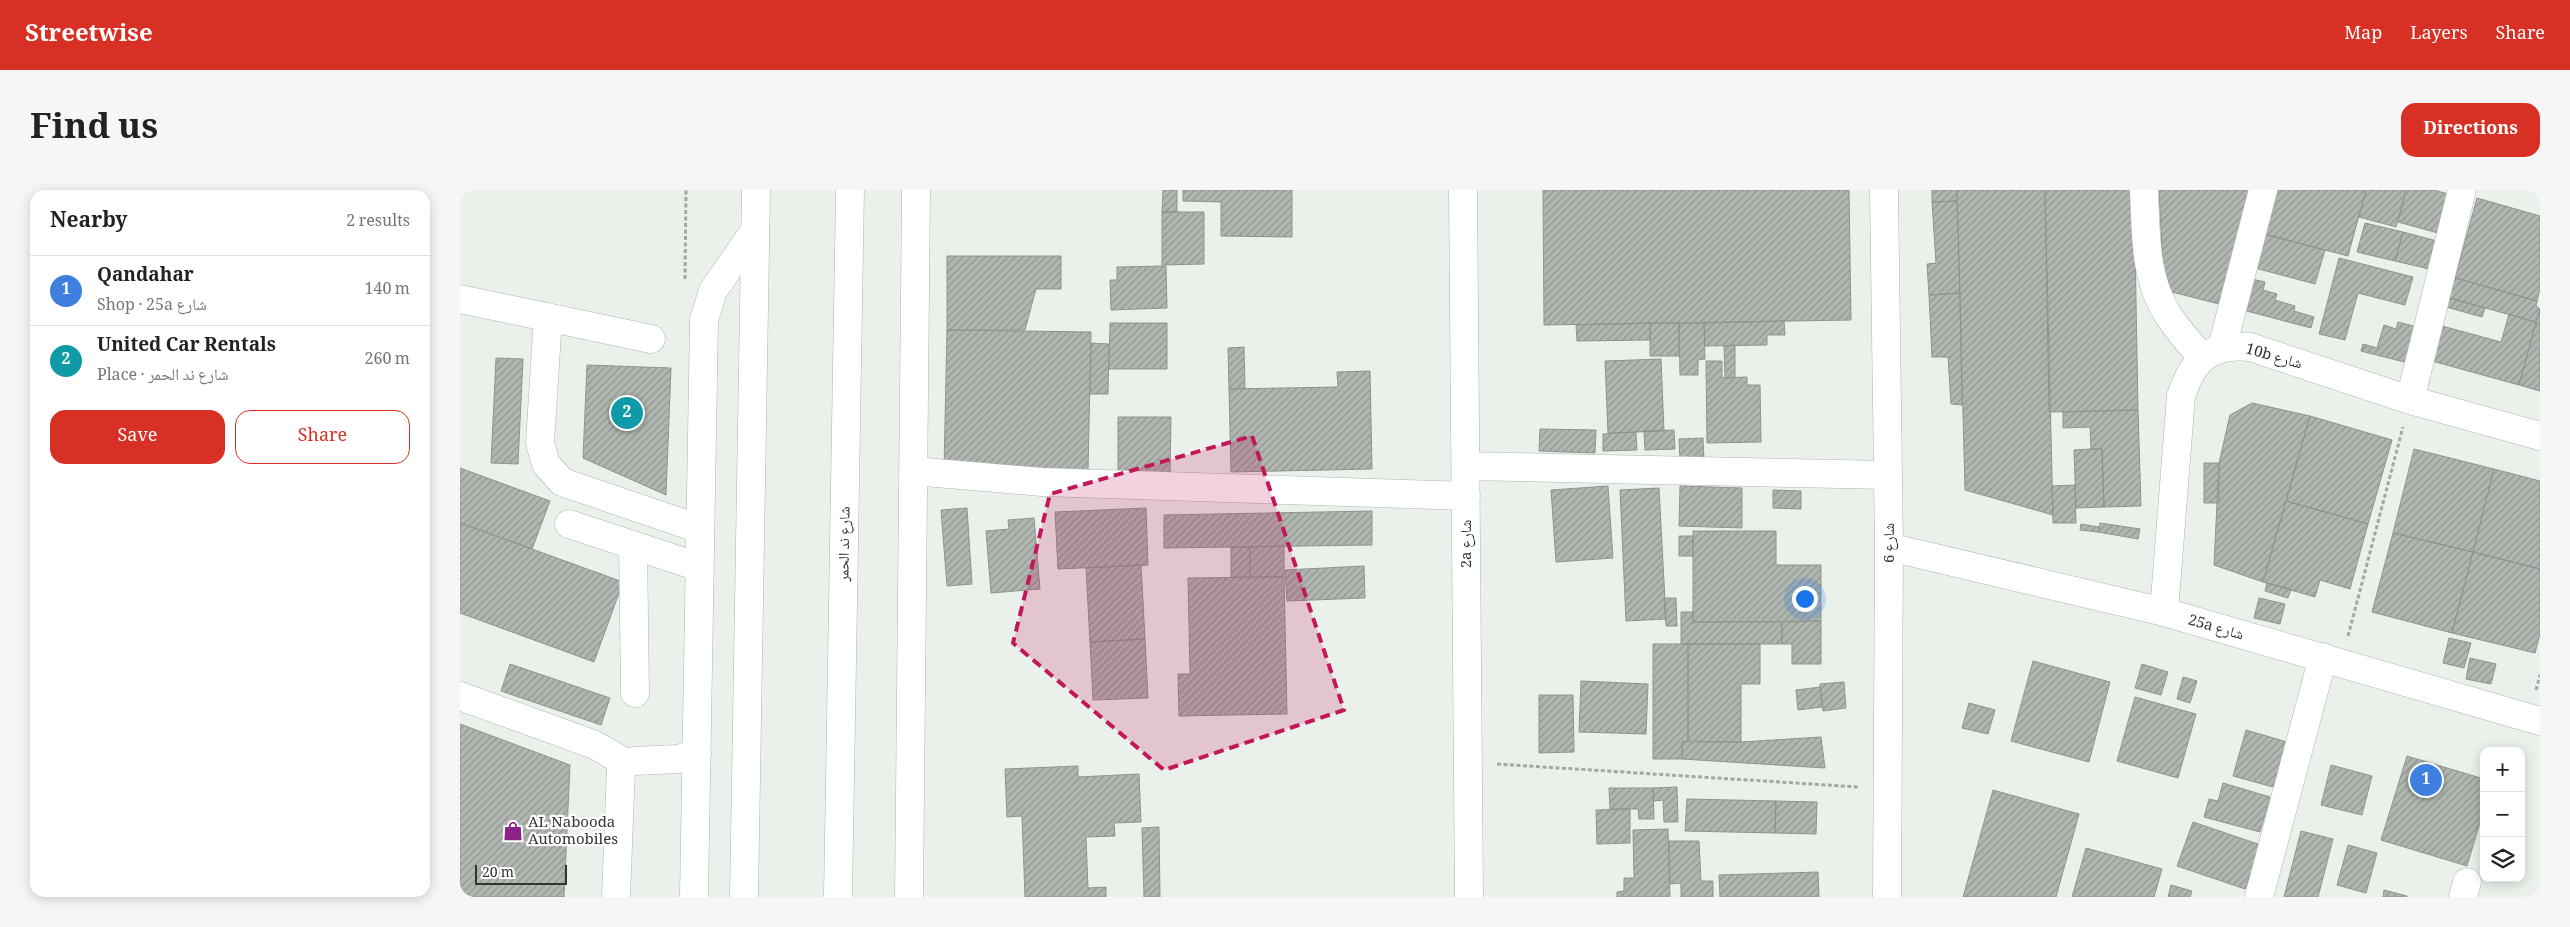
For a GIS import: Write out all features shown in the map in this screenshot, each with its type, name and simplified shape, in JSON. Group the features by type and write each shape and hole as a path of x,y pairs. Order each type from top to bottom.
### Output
{"street":[{"path":"744,897 756,190"},
{"name":"شارع ند الحمر","path":"838,897 850,190"},
{"path":"909,897 916,190"},
{"name":"2a شارع","path":"1463,190 1469,897"},
{"name":"شارع 6","path":"1884,190 1889,547 1887,897"},
{"path":"2144,190 2147,254 2155,287 2167,314 2212,353"},
{"path":"2164,612 2181,396 2188,374 2212,353 2263,190"},
{"path":"2410,400 2462,190"},
{"path":"694,897 704,320 713,291 756,230"},
{"path":"460,299 651,339"},
{"path":"548,317 540,443 546,464 562,482 700,529"},
{"name":"10b شارع","path":"2212,353 2235,346 2250,347 2410,400 2540,436"},
{"path":"1466,466 1888,475"},
{"path":"912,471 1061,483 1466,496"},
{"path":"569,524 699,567"},
{"path":"633,545 635,693"},
{"name":"25a شارع","path":"1889,547 2164,612 2540,721"},
{"path":"2259,897 2332,660"},
{"path":"460,696 595,745 626,763 677,759 697,754"},
{"path":"616,897 620,779 622,768 626,763"}],"path":[{"path":"686,190 684,284 704,320"},
{"path":"2332,660 2410,400"},
{"path":"1467,762 1887,789"}],"highlighted area":[{"path":"1252,436 1344,710 1164,770 1013,643 1050,494"}],"building":[{"path":"1163,190 1177,190 1177,212 1162,212"},
{"path":"1183,190 1292,190 1292,237 1221,236 1221,202 1183,201"},
{"path":"1543,190 1849,190 1851,320 1544,325"},
{"path":"1932,190 1957,190 1957,201 1932,202"},
{"path":"1957,190 2045,190 2053,515 1965,490"},
{"path":"2045,190 2134,190 2138,410 2049,412"},
{"path":"2159,190 2249,190 2219,304 2164,290"},
{"path":"2276,190 2366,190 2348,256 2264,234"},
{"path":"2366,190 2406,190 2396,227 2359,217"},
{"path":"2406,190 2434,190 2448,194 2438,233 2398,222"},
{"path":"2477,198 2540,216 2540,289 2537,301 2455,278"},
{"path":"1957,201 1960,293 1929,295 1927,264 1936,263 1932,202"},
{"path":"1162,212 1204,212 1204,264 1162,265"},
{"path":"2365,223 2403,232 2395,261 2357,252"},
{"path":"2403,232 2437,241 2429,269 2395,261"},
{"path":"2264,234 2325,250 2315,284 2255,268"},
{"path":"947,256 1061,256 1061,289 1036,289 1025,330 947,330"},
{"path":"2339,258 2413,277 2405,305 2358,293 2345,340 2319,334"},
{"path":"1166,266 1167,308 1111,310 1110,280 1117,280 1117,267"},
{"path":"2455,278 2537,301 2536,306 2540,309 2536,322 2449,298"},
{"path":"2252,279 2265,282 2263,290 2277,294 2275,300 2295,306 2294,311 2314,317 2311,328 2243,310"},
{"path":"1960,293 1962,405 1951,404 1948,357 1932,357 1929,295"},
{"path":"2449,298 2485,308 2482,317 2446,307"},
{"path":"2540,309 2540,391 2519,385"},
{"path":"2509,314 2536,322 2519,385 2432,361 2442,326 2501,342"},
{"path":"1784,321 1785,335 1767,335 1767,345 1705,346 1704,323"},
{"path":"2398,322 2421,328 2412,364 2361,351 2363,344 2377,348 2384,325 2396,329"},
{"path":"1110,323 1167,323 1167,369 1109,369"},
{"path":"1650,323 1679,323 1679,356 1650,356"},
{"path":"1650,323 1650,340 1577,341 1576,325"},
{"path":"1679,323 1704,323 1705,359 1698,360 1698,375 1680,375"},
{"path":"947,330 1091,332 1088,471 944,469"},
{"path":"1091,343 1109,344 1108,394 1090,394"},
{"path":"1735,345 1735,377 1725,378 1724,346"},
{"path":"1244,347 1245,388 1229,389 1228,348"},
{"path":"496,358 523,359 518,464 491,463"},
{"path":"1661,359 1664,431 1608,433 1605,361"},
{"path":"1706,361 1722,361 1722,378 1747,377 1747,385 1760,385 1761,442 1707,443"},
{"path":"587,365 671,368 666,495 583,458"},
{"path":"1370,371 1372,469 1231,472 1229,389 1338,387 1337,372"},
{"path":"2252,403 2310,416 2263,582 2214,565 2219,463 2230,415"},
{"path":"2138,410 2141,506 2104,507 2102,449 2091,449 2090,427 2063,428 2063,412"},
{"path":"2310,416 2392,440 2368,524 2286,501"},
{"path":"1118,417 1171,417 1170,477 1118,477"},
{"path":"1540,429 1596,430 1595,453 1539,451"},
{"path":"1674,430 1675,449 1645,450 1644,431"},
{"path":"1636,432 1637,450 1603,451 1603,434"},
{"path":"1703,438 1704,460 1680,461 1679,439"},
{"path":"2102,449 2104,507 2076,508 2074,450"},
{"path":"2414,449 2494,469 2473,552 2393,533"},
{"path":"2204,463 2219,463 2219,503 2204,503"},
{"path":"460,468 550,501 532,549 460,523"},
{"path":"2494,469 2540,481 2540,569 2473,552"},
{"path":"2075,485 2076,523 2053,523 2052,486"},
{"path":"1608,486 1613,558 1556,562 1551,490"},
{"path":"1680,486 1742,488 1742,528 1679,526"},
{"path":"1659,488 1666,619 1626,621 1620,490"},
{"path":"1773,490 1801,491 1801,509 1773,508"},
{"path":"2286,501 2368,524 2350,589 2320,580 2315,597 2263,582"},
{"path":"967,508 972,584 947,586 941,510"},
{"path":"1146,508 1148,565 1058,569 1055,512"},
{"path":"1372,511 1372,545 1164,548 1164,515"},
{"path":"1034,518 1040,589 991,593 986,531 1009,529 1008,520"},
{"path":"460,523 623,582 594,662 460,613"},
{"path":"2100,523 2140,529 2138,539 2098,532"},
{"path":"2081,524 2099,527 2098,532 2080,530"},
{"path":"1693,531 1776,531 1776,565 1821,565 1821,621 1693,622"},
{"path":"2393,533 2473,552 2452,633 2372,612"},
{"path":"1679,536 1693,536 1693,556 1679,556"},
{"path":"1284,546 1284,577 1250,577 1250,547"},
{"path":"1231,547 1250,547 1250,577 1231,577"},
{"path":"2473,552 2540,569 2540,634 2535,653 2452,633"},
{"path":"1141,565 1145,639 1090,642 1086,568"},
{"path":"1364,566 1365,598 1287,601 1285,570"},
{"path":"1284,577 1287,714 1179,716 1178,674 1190,674 1188,578"},
{"path":"2267,583 2291,589 2288,598 2265,591"},
{"path":"1664,598 1676,598 1677,626 1666,626"},
{"path":"2259,598 2285,604 2280,624 2254,618"},
{"path":"1681,612 1693,612 1693,622 1782,622 1782,644 1681,644"},
{"path":"1821,621 1821,664 1792,664 1792,644 1782,644 1782,622"},
{"path":"2449,638 2471,643 2464,668 2443,663"},
{"path":"1145,639 1148,698 1093,700 1090,642"},
{"path":"1653,644 1688,644 1688,741 1682,742 1682,759 1653,759"},
{"path":"1688,644 1760,644 1760,684 1741,684 1741,742 1688,741"},
{"path":"2470,658 2496,664 2491,684 2466,679"},
{"path":"2033,661 2110,682 2089,762 2011,741"},
{"path":"510,664 610,698 601,725 501,691"},
{"path":"2142,664 2168,672 2161,695 2135,688"},
{"path":"2183,677 2197,681 2190,703 2177,699"},
{"path":"1581,681 1648,684 1646,734 1579,732"},
{"path":"1844,682 1846,708 1823,711 1820,684"},
{"path":"1820,687 1822,707 1798,710 1796,690"},
{"path":"1539,695 1573,695 1574,752 1539,753"},
{"path":"2135,697 2196,714 2178,778 2117,761"},
{"path":"1969,703 1995,710 1988,734 1962,728"},
{"name":"AL Nabooda Automobiles","path":"460,724 570,765 564,897 460,897"},
{"path":"2246,730 2287,742 2273,787 2233,776"},
{"path":"1821,737 1825,768 1682,759 1682,742 1741,742"},
{"path":"2407,756 2480,778 2480,822 2467,866 2381,840"},
{"path":"2331,765 2372,776 2362,815 2321,805"},
{"path":"1078,766 1078,777 1139,774 1141,822 1114,823 1115,836 1086,837 1088,888 1106,887 1106,897 1025,897 1022,816 1007,817 1005,769"},
{"path":"2223,783 2270,797 2260,832 2204,817 2209,799 2218,801"},
{"path":"1677,787 1678,822 1664,822 1663,800 1654,801 1653,788"},
{"path":"1609,788 1653,788 1654,819 1639,819 1638,809 1610,809"},
{"path":"1993,790 2079,814 2056,897 1963,897"},
{"path":"1687,799 1776,801 1775,833 1685,831"},
{"path":"1776,801 1817,802 1816,834 1775,833"},
{"path":"1630,809 1630,843 1597,844 1596,810"},
{"path":"2193,822 2261,845 2245,889 2177,866"},
{"path":"1159,827 1160,897 1144,897 1142,828"},
{"path":"1668,829 1670,897 1617,897 1617,892 1624,891 1624,878 1634,878 1633,830"},
{"path":"2301,831 2333,839 2318,897 2284,897"},
{"path":"1669,841 1699,841 1701,881 1713,881 1713,897 1681,897 1681,883 1670,884"},
{"path":"2348,845 2377,853 2366,893 2337,885"},
{"path":"2086,848 2162,869 2154,897 2072,897"},
{"path":"1818,872 1819,897 1720,897 1719,875"},
{"path":"2171,885 2192,891 2190,897 2168,897"},
{"path":"2384,890 2407,896 2407,897 2383,897"}],"place":[{"name":"United Car Rentals","path":"627,413"},
{"name":"Qandahar","path":"2426,780"},
{"name":"AL Nabooda Automobiles","path":"513,831"}]}
